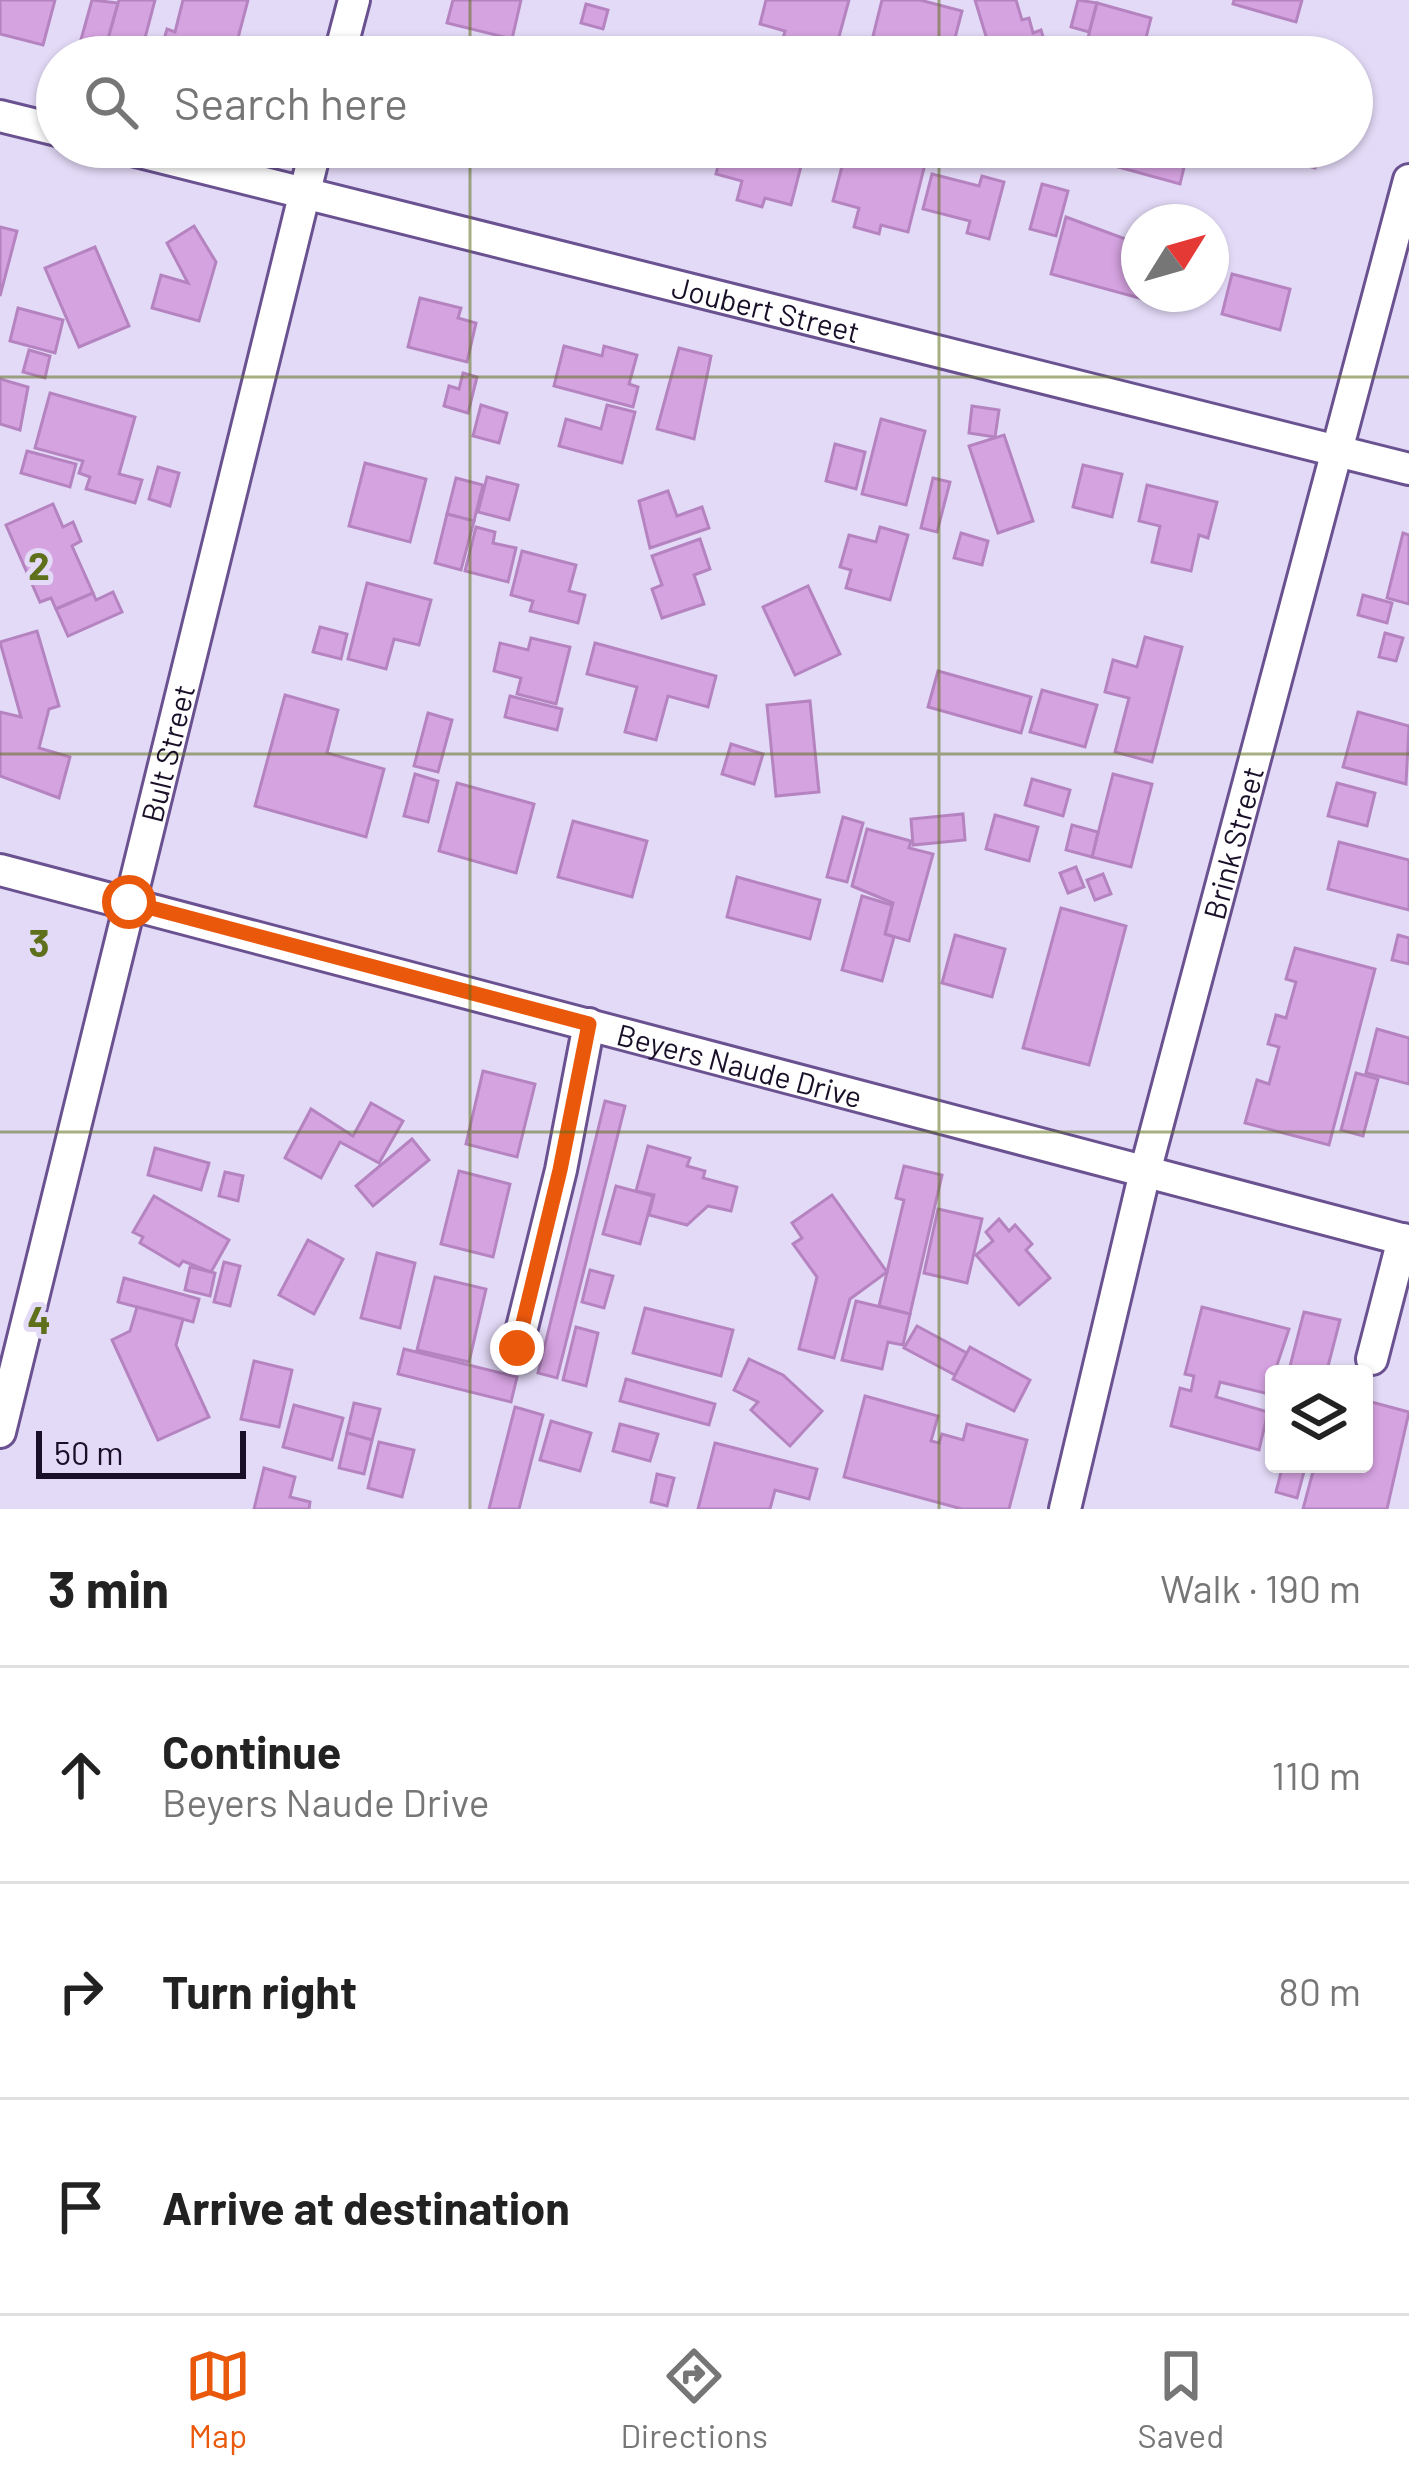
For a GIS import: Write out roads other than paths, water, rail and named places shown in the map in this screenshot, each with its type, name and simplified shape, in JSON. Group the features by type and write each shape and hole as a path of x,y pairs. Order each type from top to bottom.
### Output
{"street":[{"path":"345,36 354,0"},
{"path":"0,116 36,125"},
{"name":"Joubert Street","path":"201,168 1409,469"},
{"name":"Bult Street","path":"0,1432 311,168"},
{"name":"Brink Street","path":"1065,1509 1145,1172 1409,180"},
{"name":"Beyers Naude Drive","path":"0,870 1406,1240"},
{"path":"517,1348 589,1024"},
{"path":"1372,1359 1406,1240"}]}
